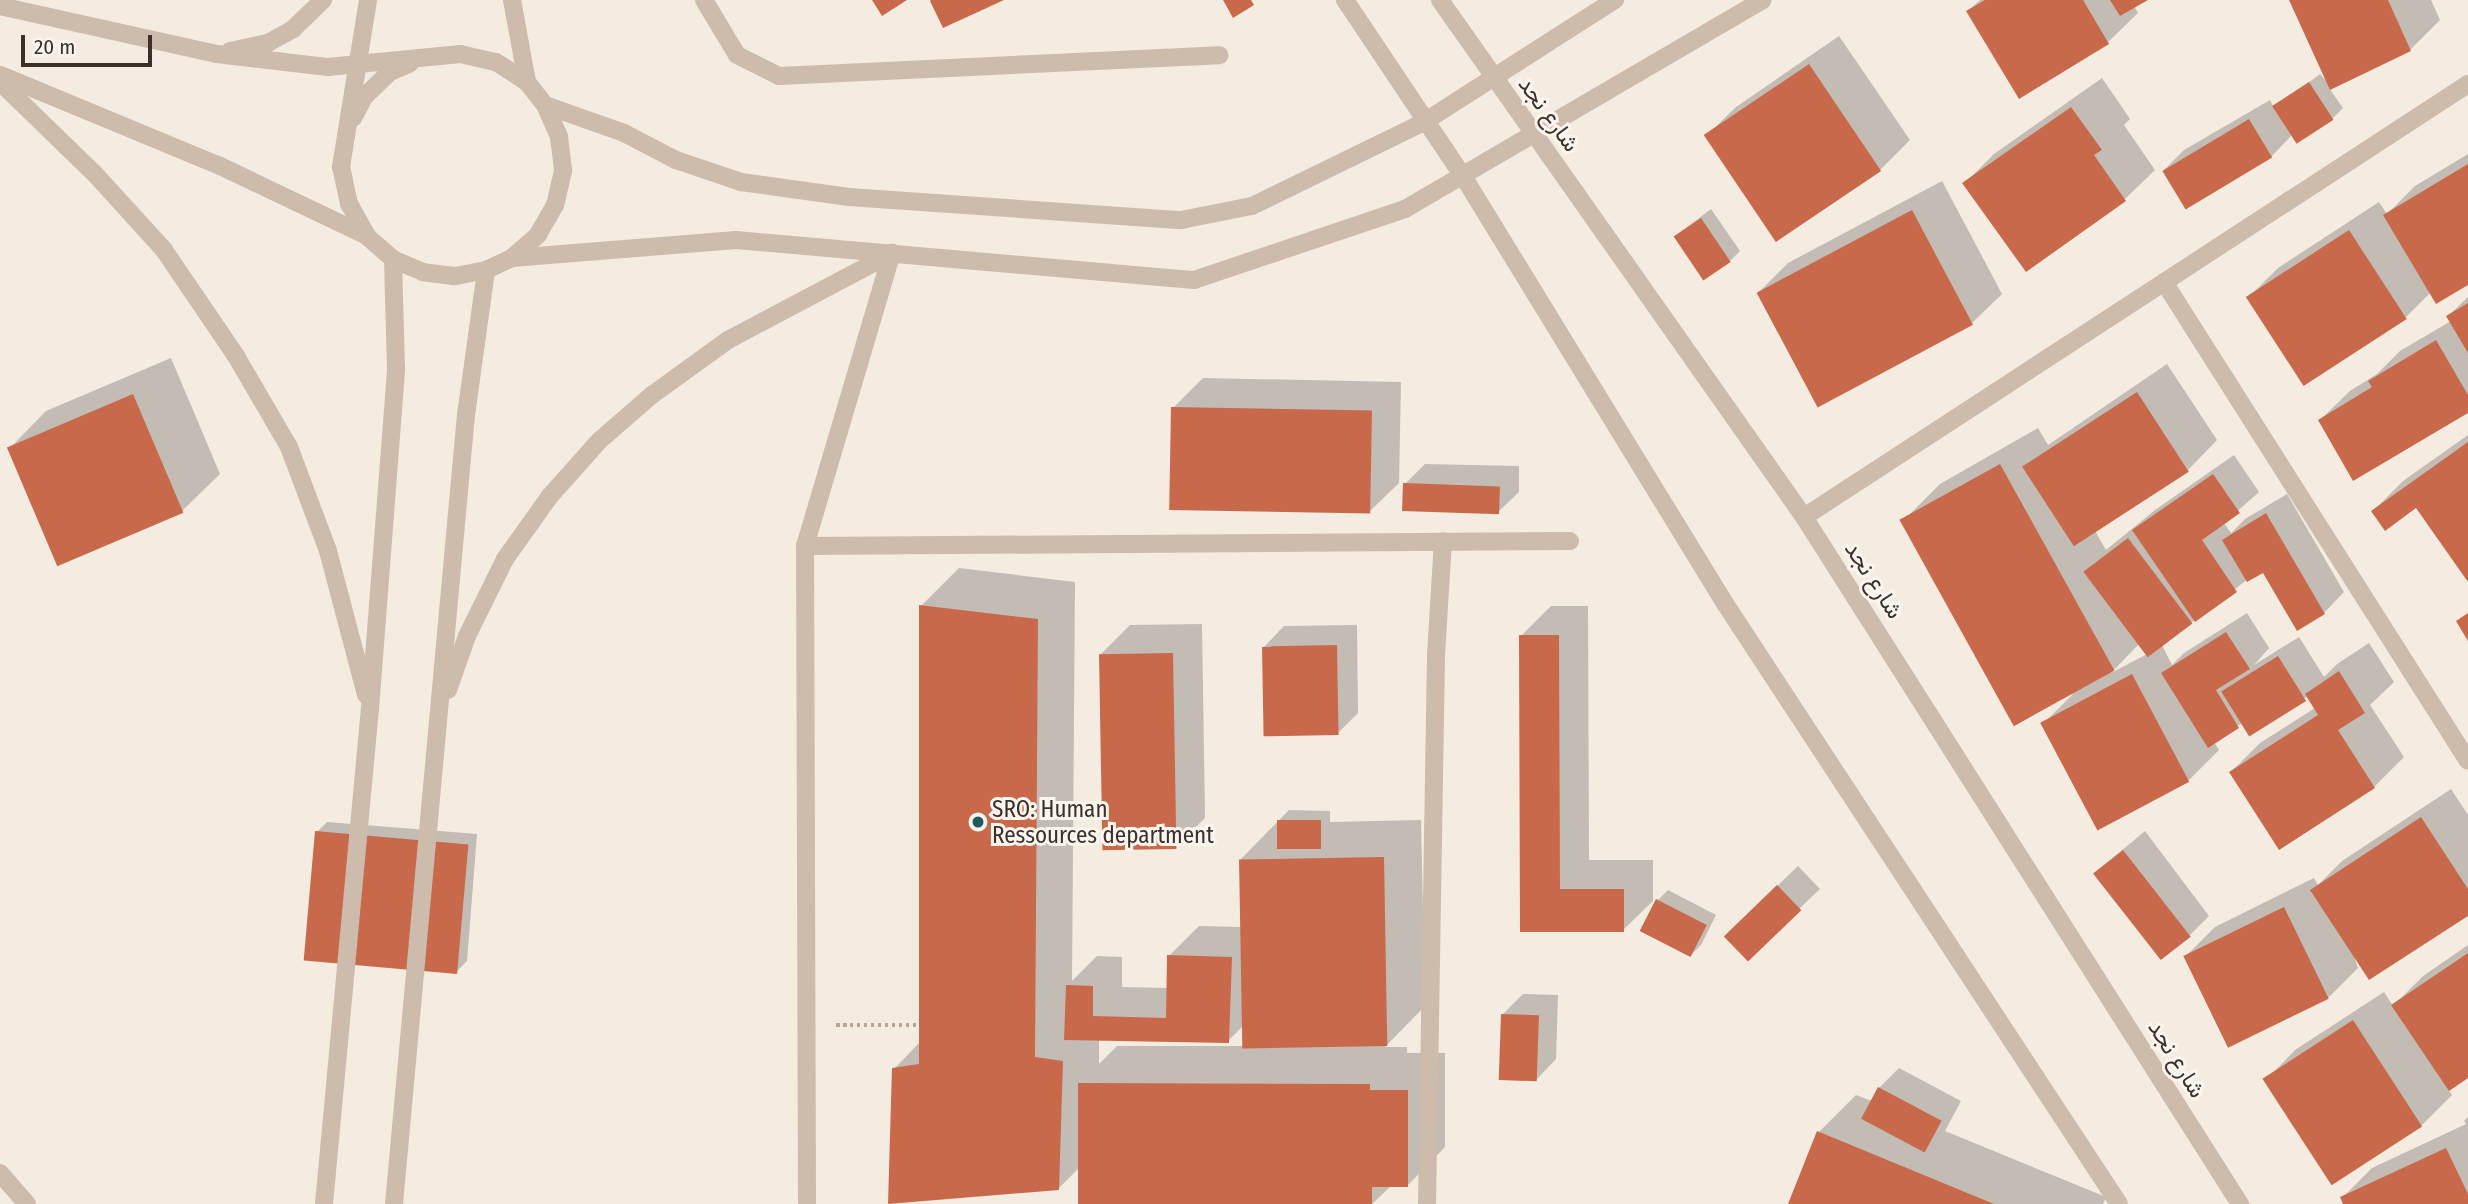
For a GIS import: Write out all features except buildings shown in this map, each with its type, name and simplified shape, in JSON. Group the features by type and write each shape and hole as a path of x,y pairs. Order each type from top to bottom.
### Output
{"street":[{"path":"217,54 268,43 293,29 323,0"},
{"path":"367,236 349,204 341,167 369,0"},
{"path":"512,0 527,82"},
{"path":"704,0 737,55 779,76 1220,55"},
{"path":"1345,0 1424,122 1463,176 1724,602 2119,1204"},
{"name":"شارع نجد","path":"1440,0 1804,517 2240,1204"},
{"path":"545,105 624,133 676,160 741,182 849,197 1181,220 1252,206 1424,122 1615,0"},
{"path":"512,258 736,240 1194,280 1405,209 1762,0"},
{"path":"0,5 217,54 328,67 460,54 496,62 527,82 545,105 559,137 562,171 558,194 555,205 538,235 512,258 486,271 454,276 433,273 393,259 367,236 220,166 0,75"},
{"path":"346,131 364,97 390,72 424,57"},
{"path":"0,82 94,173 164,250 236,356 289,447 328,551 370,709"},
{"path":"1804,517 2468,84"},
{"path":"807,1204 805,546 892,253"},
{"path":"439,720 467,636 505,559 550,496 599,441 652,395 728,340 892,253"},
{"path":"324,1204 370,709 396,368 393,259"},
{"path":"394,1204 466,415 486,271"},
{"path":"2164,282 2468,761"},
{"path":"1427,1204 1436,655 1443,541"},
{"path":"805,546 1570,541"},
{"path":"0,1173 27,1204"}],"path":[{"path":"806,1025 919,1025"}],"place":[{"name":"SRO: Human Ressources department","path":"978,822"}]}
